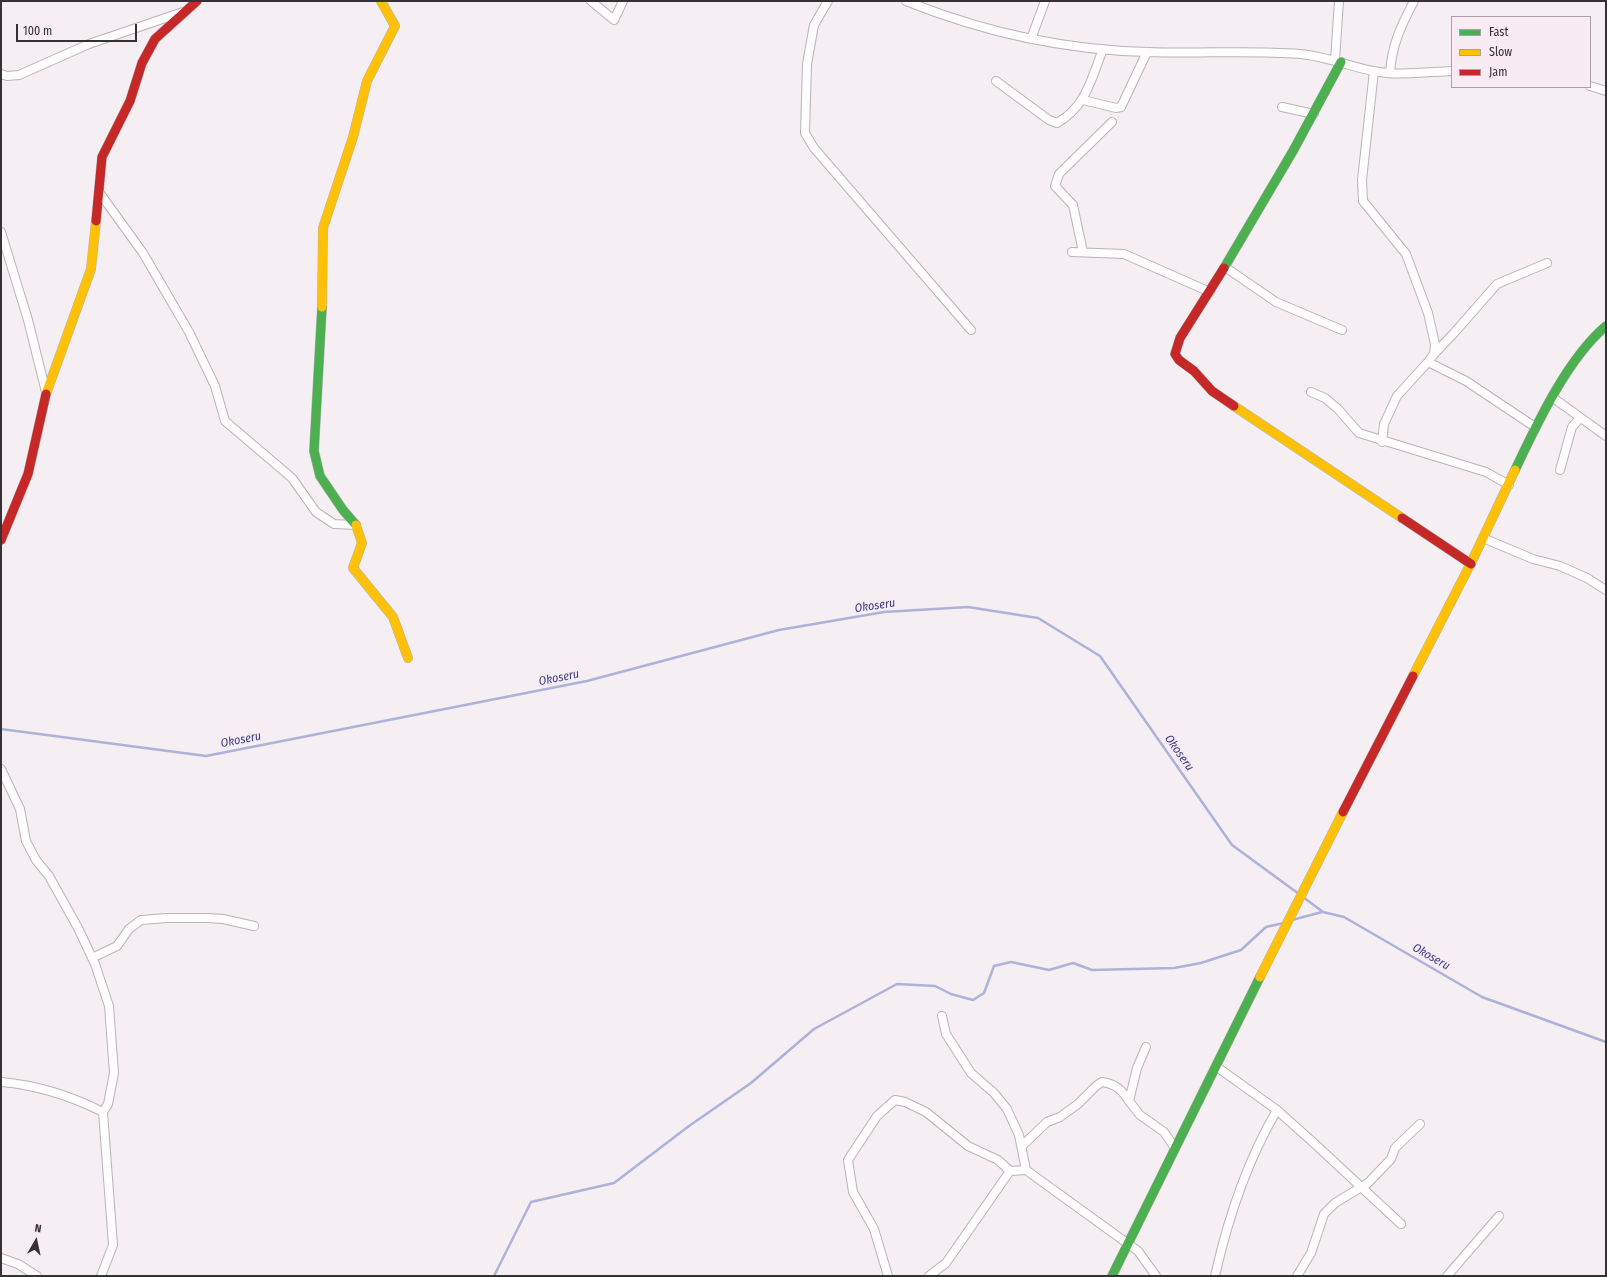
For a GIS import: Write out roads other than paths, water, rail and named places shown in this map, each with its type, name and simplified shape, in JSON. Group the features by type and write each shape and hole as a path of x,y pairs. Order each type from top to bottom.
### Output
{"street":[{"path":"1,540 28,474 46,392 91,269 102,157 130,101 146,54 155,39 197,1"},
{"path":"381,1 394,26 367,81 353,137 323,228 322,324 314,451 320,476 343,510 356,525 362,543 353,568 393,617 408,658"},
{"path":"591,1 614,20 623,1"},
{"path":"828,1 814,25 807,64 805,133 814,148 971,330"},
{"path":"906,1 955,20 1031,39 1103,49 1147,52 1249,51 1301,54 1338,61 1374,71 1390,73 1451,72"},
{"path":"1031,39 1045,1"},
{"path":"1339,1 1338,61 1314,114 1175,351 1178,359 1184,365 1193,370 1212,391 1471,564"},
{"path":"1390,73 1391,52 1414,1"},
{"path":"1,74 7,76 19,75 89,44 186,12"},
{"path":"996,81 1049,120 1057,122 1066,118 1083,100 1094,78 1103,49"},
{"path":"1083,100 1116,108 1120,107 1147,52"},
{"path":"1374,71 1362,180 1363,201 1406,254 1433,332 1434,354"},
{"path":"1591,86 1606,90"},
{"path":"1282,107 1314,114"},
{"path":"1083,252 1073,205 1055,186 1055,181 1059,174 1112,122"},
{"path":"99,192 143,253 189,332 215,386 225,421 292,478 316,512 334,524 356,525"},
{"path":"1,232 28,320 46,392"},
{"path":"1072,252 1124,254 1210,292"},
{"path":"1382,442 1384,424 1397,396 1497,284 1547,263"},
{"path":"1224,267 1276,302 1342,330"},
{"path":"1112,1276 1324,849 1471,564 1535,427 1544,414 1552,397 1592,338 1606,326"},
{"path":"1428,362 1466,381 1535,427"},
{"path":"1310,392 1325,398 1338,408 1359,433 1382,442 1405,446 1450,462 1486,472 1509,485"},
{"path":"1552,397 1606,436"},
{"path":"1560,470 1572,427 1580,418"},
{"path":"1483,538 1533,559 1560,566 1587,578 1606,590"},
{"path":"1,769 20,809 26,841 36,860 56,889 92,958 109,1006 114,1073 108,1104 103,1112 113,1245 101,1276"},
{"path":"92,958 117,946 129,929 141,920 167,918 207,918 223,919 254,926"},
{"path":"942,1016 946,1034 971,1073 994,1093 1007,1109 1019,1135 1026,1170"},
{"path":"1128,1101 1132,1083 1146,1047"},
{"path":"1217,1067 1276,1110 1401,1224"},
{"path":"1,1082 23,1084 65,1095 103,1112"},
{"path":"1022,1146 1047,1122 1060,1116 1078,1104 1102,1082 1115,1085 1123,1092 1128,1101 1140,1115 1164,1132 1175,1148"},
{"path":"888,1276 874,1229 853,1192 848,1160 877,1116 895,1100 905,1102 926,1112 968,1146 998,1160 1010,1171 1026,1170 1138,1251 1156,1276"},
{"path":"1215,1276 1220,1251 1248,1166 1260,1138 1276,1110"},
{"path":"1297,1276 1311,1253 1324,1214 1335,1203 1368,1183 1391,1159 1395,1148 1420,1124"},
{"path":"929,1276 946,1262 1010,1171"},
{"path":"1447,1276 1499,1216"},
{"path":"1,1258 18,1264 38,1276"}],"waterway":[{"name":"Okoseru","path":"1,729 206,756 587,681 779,630 884,612 968,607 1038,618 1100,656 1232,845 1299,894"},
{"name":"Okoseru","path":"1303,897 1323,912 1344,917 1482,997 1606,1042"},
{"path":"1292,920 1322,912"},
{"path":"494,1276 531,1202 614,1183 689,1126 751,1083 814,1029 897,984 935,986 951,994 973,1000 984,993 994,966 1011,962 1049,970 1073,963 1092,970 1174,968 1201,963 1241,950 1266,927 1284,923"}]}
